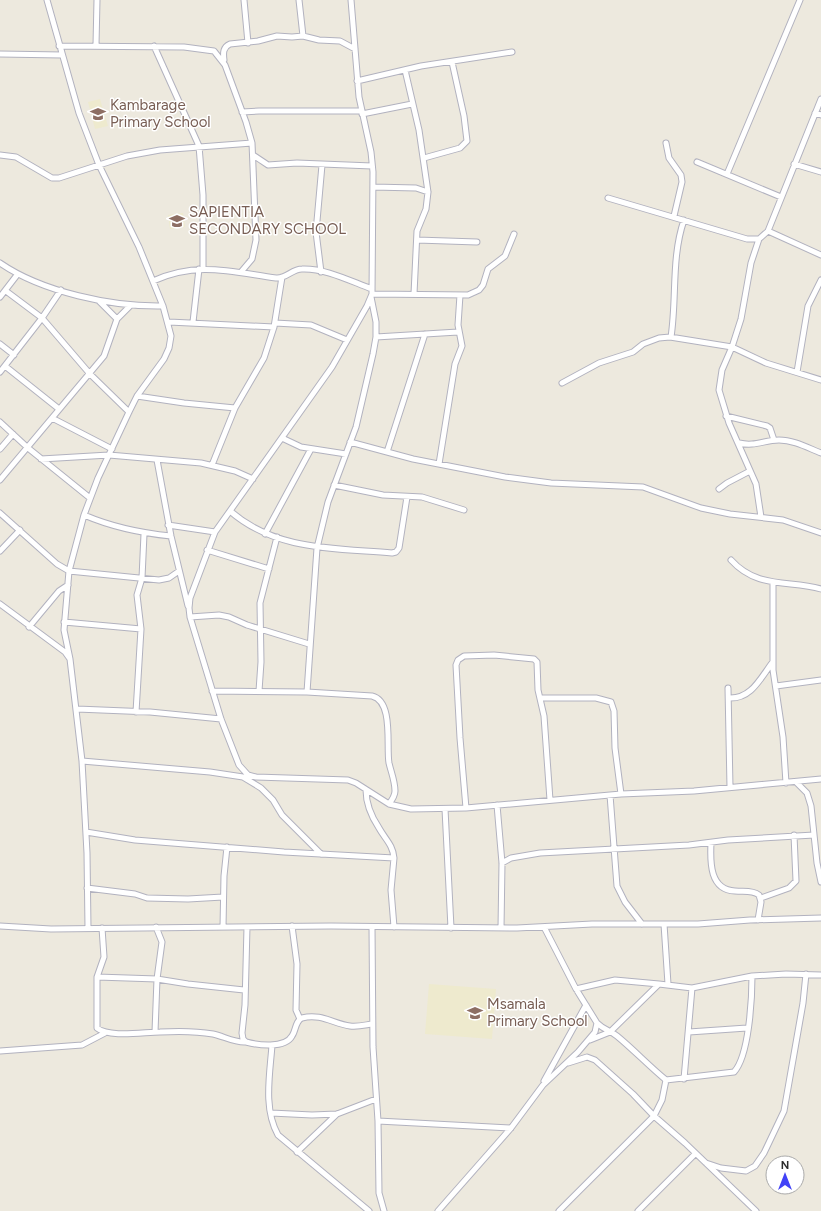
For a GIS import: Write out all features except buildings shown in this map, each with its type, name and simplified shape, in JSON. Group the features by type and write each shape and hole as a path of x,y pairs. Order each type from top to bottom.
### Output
{"street":[{"path":"47,0 79,113 99,165 134,235 153,281 163,306 171,336 169,348 164,359 137,396 128,412 90,498 69,571 64,622 65,643 70,659 82,761 86,832 88,928"},
{"path":"96,45 97,0"},
{"path":"244,0 248,43"},
{"path":"300,0 303,36"},
{"path":"307,692 309,644 317,548 328,502 356,427 376,337 376,322 372,293 372,166 370,146 361,112 357,81 352,0"},
{"path":"727,174 800,0"},
{"path":"59,46 154,46 184,47 214,51 234,43 248,43 277,36 303,36 319,40 340,41 356,49"},
{"path":"154,46 199,146 203,195 201,269 193,322"},
{"path":"226,46 223,56 225,65 252,143 253,155 256,240 252,260 241,272"},
{"path":"214,51 225,65"},
{"path":"357,81 405,70 512,52"},
{"path":"0,54 62,55"},
{"path":"424,158 460,148 467,141 464,116 452,62"},
{"path":"405,70 424,158 428,192 426,209 417,231 414,294"},
{"path":"761,517 756,484 726,416 719,390 719,379 732,347 741,318 751,263 760,239 768,231 821,98"},
{"path":"242,112 361,112 412,104"},
{"path":"815,113 821,115"},
{"path":"0,155 16,157 52,178 59,178 99,165 160,150 252,143"},
{"path":"666,143 669,158 681,175 682,182 681,194 674,216"},
{"path":"253,155 268,166 297,163 372,166"},
{"path":"697,162 781,197"},
{"path":"794,164 821,172"},
{"path":"321,272 316,232 322,165"},
{"path":"373,188 416,188 428,192"},
{"path":"608,198 674,216 747,239 760,239"},
{"path":"671,337 674,313 676,255 684,220"},
{"path":"768,231 821,255"},
{"path":"153,281 167,275 201,269 282,277 299,269 321,272 372,293 468,295 479,290 483,285 488,269 505,256 514,234"},
{"path":"417,240 477,242"},
{"path":"0,263 17,275 61,290 98,300 131,305 163,306"},
{"path":"0,297 17,275"},
{"path":"212,465 235,408 264,358 275,325 282,277"},
{"path":"797,372 808,306 821,280"},
{"path":"0,372 42,318 61,290"},
{"path":"6,291 42,318 90,374 128,412"},
{"path":"189,608 193,586 215,532 332,367 367,306 372,293"},
{"path":"439,464 455,364 462,346 458,332 460,295"},
{"path":"98,300 117,319"},
{"path":"0,480 104,356 117,319 131,305"},
{"path":"168,322 193,322 236,326 311,324 347,340"},
{"path":"376,337 458,332"},
{"path":"387,452 425,334"},
{"path":"562,383 599,363 633,352 643,344 659,338 671,337 732,347 766,362 821,380"},
{"path":"0,344 14,354"},
{"path":"5,366 59,409"},
{"path":"137,396 184,403 235,408"},
{"path":"726,416 767,426 770,428 774,440"},
{"path":"52,418 112,449"},
{"path":"0,422 41,459 90,498"},
{"path":"0,448 13,434"},
{"path":"282,438 301,447 346,454"},
{"path":"739,443 756,445 774,440 790,441 821,453"},
{"path":"350,442 439,464 505,477 550,483 643,487 701,508 730,514 783,520 821,533"},
{"path":"265,534 311,449"},
{"path":"41,459 109,455 212,465 235,471 253,479"},
{"path":"157,460 168,524 190,617 221,719 239,765 248,775 348,780 389,804 411,809 466,808 621,794 694,791 821,779"},
{"path":"719,489 726,483 750,471"},
{"path":"334,485 383,496 422,497 464,510"},
{"path":"230,511 242,521 265,534 317,548 396,552 407,497"},
{"path":"0,513 51,560 69,571 159,580 168,578 179,571"},
{"path":"84,515 114,526 144,534 171,536"},
{"path":"168,524 215,532"},
{"path":"0,551 20,530"},
{"path":"136,712 141,628 137,595 142,578 144,534"},
{"path":"259,691 261,629 260,603 277,537"},
{"path":"207,550 269,569"},
{"path":"731,560 746,572 773,583 821,589"},
{"path":"773,583 772,663 783,737 786,783"},
{"path":"29,627 62,589 68,585"},
{"path":"0,604 29,627 65,652 70,659"},
{"path":"190,617 218,615 228,617 309,644"},
{"path":"64,622 141,628"},
{"path":"466,808 456,665 458,660 464,656 478,655 534,659 538,666 540,698 544,716 550,800"},
{"path":"729,698 738,698 748,694 772,663"},
{"path":"776,686 821,680"},
{"path":"728,688 730,787"},
{"path":"212,691 307,692 372,696 379,700 384,706 388,734 389,763 395,786 395,793 389,804"},
{"path":"540,698 596,698 611,702 613,706 615,748 621,794"},
{"path":"77,709 221,719"},
{"path":"82,761 210,772 243,777 262,788 273,800 282,815 321,854"},
{"path":"796,782 810,799 817,864 821,882"},
{"path":"366,790 368,808 378,828 392,846 394,858 391,890 394,927"},
{"path":"610,795 617,886 620,895 642,924"},
{"path":"497,805 502,862 501,928"},
{"path":"445,809 451,928"},
{"path":"86,832 135,840 227,848 394,858"},
{"path":"502,862 511,858 540,853 711,843 728,840 794,835 814,835"},
{"path":"761,898 789,888 796,880 794,835"},
{"path":"711,843 710,855 714,877 719,887 733,891 752,892 759,895 761,898"},
{"path":"222,927 227,848"},
{"path":"87,888 135,894 147,898 188,899 223,897"},
{"path":"758,920 761,898"},
{"path":"0,926 51,929 156,927 247,928 292,926 501,928 698,924 821,918"},
{"path":"664,924 668,984"},
{"path":"0,1051 82,1045 106,1033 155,1032 209,1034 246,1042 272,1045 288,1042 292,1037 300,1019 296,1010 297,964 292,926"},
{"path":"155,1032 157,979 162,942 156,927"},
{"path":"372,927 372,1024 378,1121 379,1193 384,1211"},
{"path":"544,927 576,989 597,1023 606,1031 622,1040 666,1080 734,1072 740,1067 744,1055 751,999 752,976"},
{"path":"93,1040 97,1028 97,977 104,957 102,928"},
{"path":"246,1042 242,1033 245,1005 244,990 247,928"},
{"path":"576,989 615,980 668,984 692,988 752,976 806,974 821,975"},
{"path":"706,1163 726,1170 746,1171 755,1166 764,1153 784,1111 805,992 806,974"},
{"path":"97,977 116,979 157,979 244,990"},
{"path":"590,1040 610,1032 659,984"},
{"path":"684,1079 692,988"},
{"path":"543,1084 548,1071 586,1005"},
{"path":"300,1019 325,1018 353,1026 372,1024"},
{"path":"438,1211 511,1128 543,1084 590,1040 595,1032 597,1023"},
{"path":"97,1028 106,1033"},
{"path":"689,1032 747,1028"},
{"path":"272,1045 269,1098 273,1125 278,1135 370,1211"},
{"path":"565,1064 588,1057 595,1060 633,1094 654,1116 670,1128 695,1154 756,1211"},
{"path":"559,1211 654,1116 662,1100 666,1080"},
{"path":"271,1113 312,1116 337,1114 376,1099"},
{"path":"297,1152 337,1114"},
{"path":"378,1121 511,1128"},
{"path":"638,1211 695,1154"}],"shaded area":[{"name":"Kambarage Primary School","path":"100,99 108,126 95,129 88,102"},
{"name":"SAPIENTIA SECONDARY SCHOOL","path":"183,213 185,227 170,229 168,215"},
{"path":"429,984 496,989 492,1039 425,1034"}],"place":[{"name":"Kambarage Primary School","path":"98,114"},
{"name":"SAPIENTIA SECONDARY SCHOOL","path":"177,221"},
{"name":"Msamala Primary School","path":"475,1013"}]}
